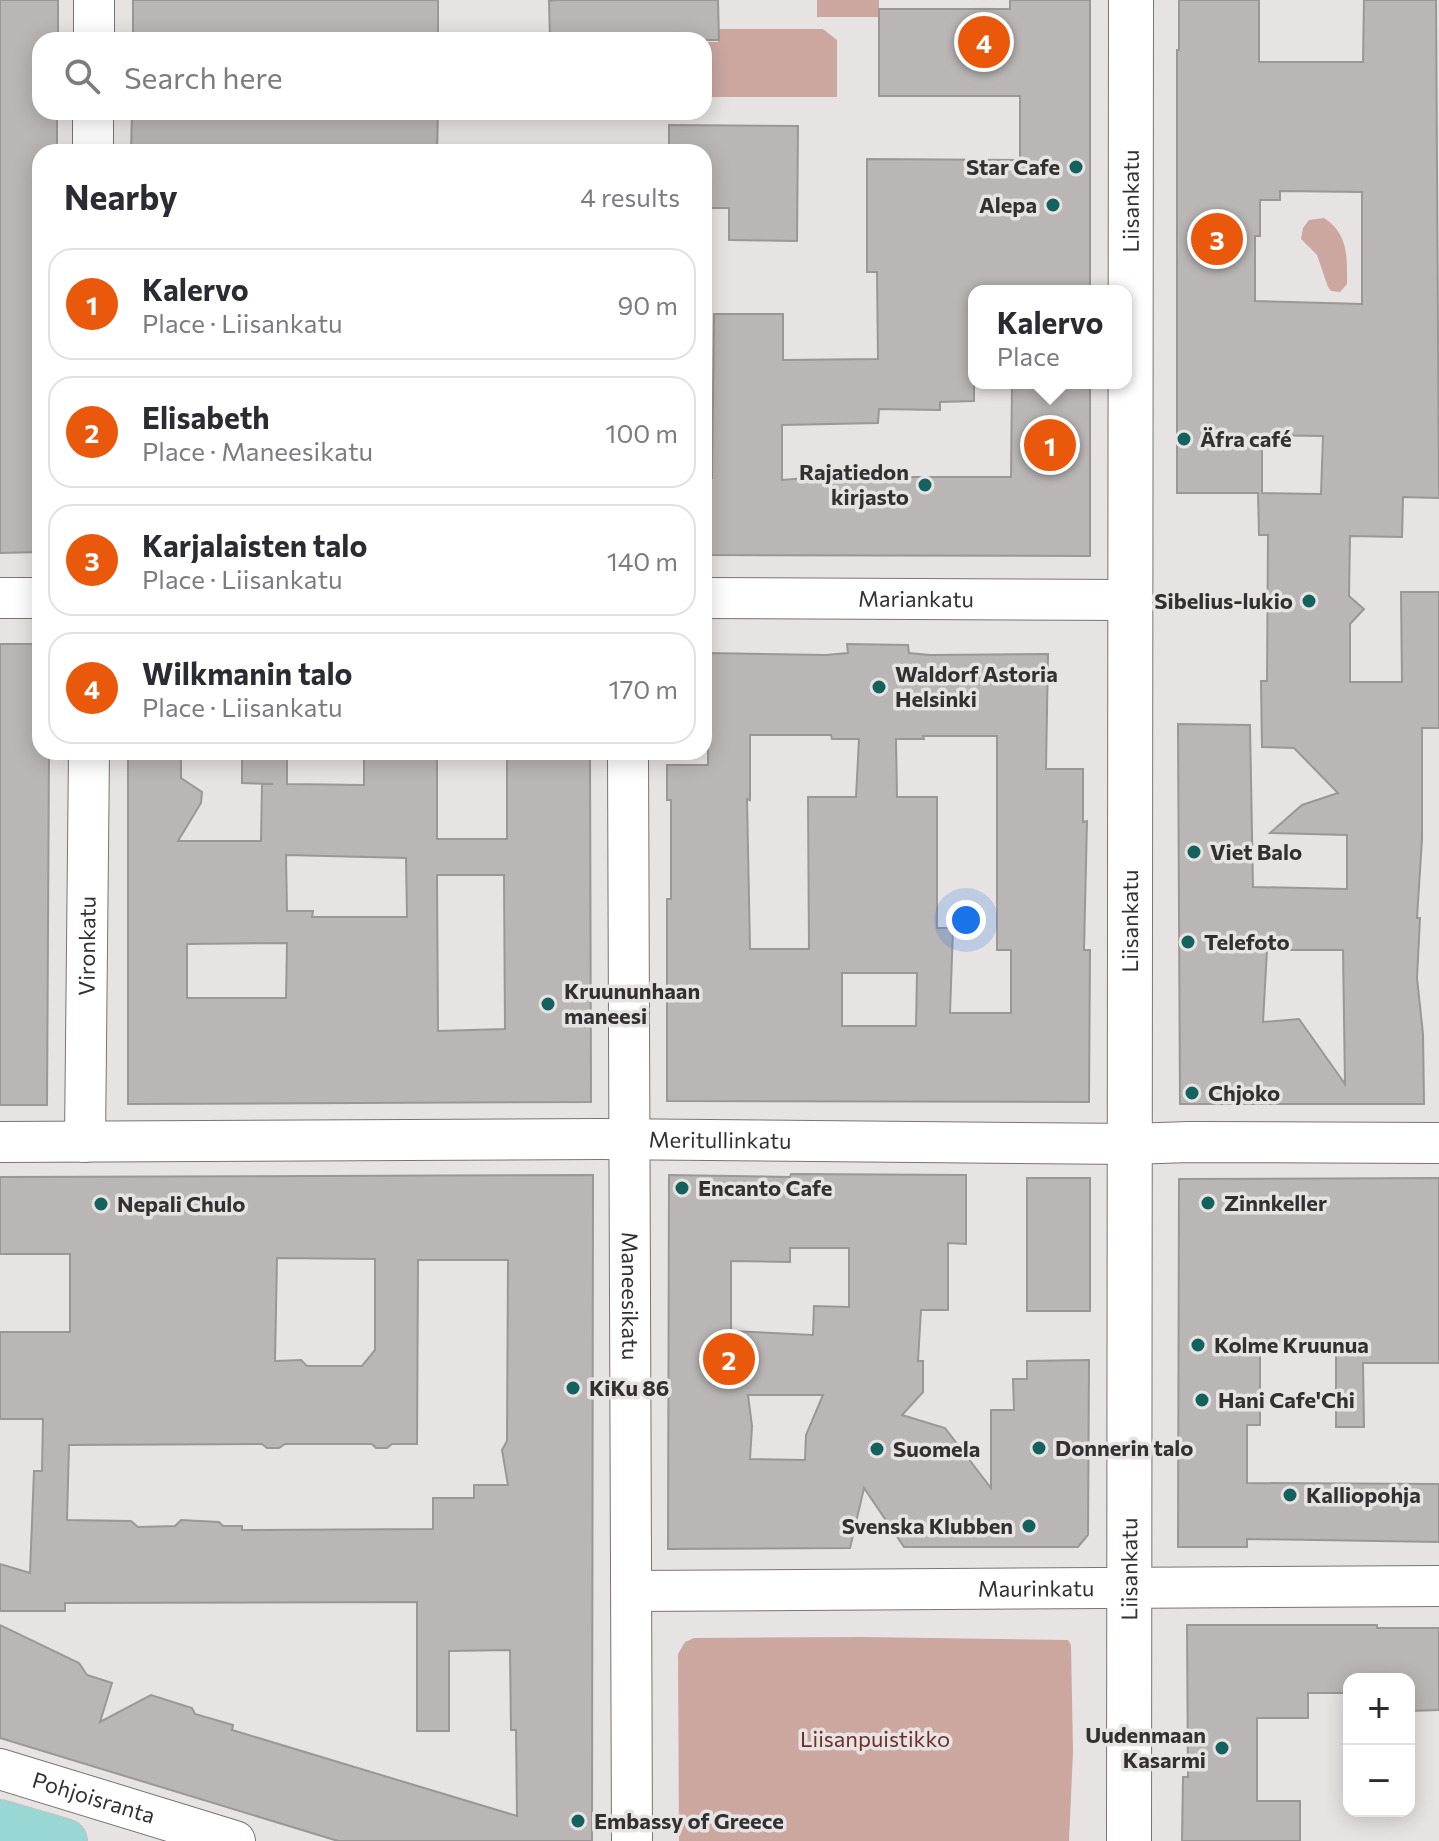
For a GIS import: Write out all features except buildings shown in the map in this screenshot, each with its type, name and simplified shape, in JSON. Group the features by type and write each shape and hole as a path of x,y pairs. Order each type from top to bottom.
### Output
{"main road":[{"path":"0,1822 65,1841"}],"street":[{"path":"94,0 94,32"},
{"name":"Liisankatu","path":"1131,0 1131,285"},
{"path":"93,120 93,144"},
{"name":"Liisankatu","path":"1129,1841 1130,389"},
{"path":"0,598 32,598"},
{"name":"Mariankatu","path":"712,598 1130,600"},
{"name":"Vironkatu","path":"85,1142 89,760"},
{"name":"Maneesikatu","path":"628,760 632,1841"},
{"name":"Meritullinkatu","path":"0,1142 629,1139 1131,1144 1439,1143"},
{"name":"Maurinkatu","path":"632,1591 1439,1586"},
{"name":"Pohjoisranta","path":"0,1769 235,1841"}],"green space":[{"path":"817,0 879,0 879,17 817,17"},
{"path":"719,29 823,29 837,40 837,97 712,97 712,42 718,42"},
{"path":"1324,218 1338,231 1345,247 1347,284 1340,292 1331,291 1328,287 1317,255 1301,239 1303,228 1309,220"},
{"name":"Liisanpuistikko","path":"694,1638 1068,1640 1071,1645 1073,1752 1069,1841 679,1841 678,1654 685,1642"}],"place":[{"name":"Wilkmanin talo","path":"984,42"},
{"name":"Star Cafe","path":"1076,167"},
{"name":"Alepa","path":"1053,205"},
{"name":"Karjalaisten talo","path":"1217,239"},
{"name":"Äfra café","path":"1184,439"},
{"name":"Kalervo","path":"1050,445"},
{"name":"Rajatiedon kirjasto","path":"925,485"},
{"name":"Sibelius-lukio","path":"1309,601"},
{"name":"Waldorf Astoria Helsinki","path":"879,687"},
{"name":"Viet Balo","path":"1194,852"},
{"name":"Telefoto","path":"1188,942"},
{"name":"Kruununhaan maneesi","path":"548,1004"},
{"name":"Chjoko","path":"1192,1093"},
{"name":"Encanto Cafe","path":"682,1188"},
{"name":"Zinnkeller","path":"1208,1203"},
{"name":"Nepali Chulo","path":"101,1204"},
{"name":"Kolme Kruunua","path":"1198,1345"},
{"name":"Elisabeth","path":"729,1359"},
{"name":"KiKu 86","path":"573,1388"},
{"name":"Hani Cafe'Chi","path":"1202,1400"},
{"name":"Donnerin talo","path":"1039,1448"},
{"name":"Suomela","path":"877,1449"},
{"name":"Kalliopohja","path":"1290,1495"},
{"name":"Svenska Klubben","path":"1029,1526"},
{"name":"Uudenmaan Kasarmi","path":"1222,1748"},
{"name":"Embassy of Greece","path":"578,1821"}]}
